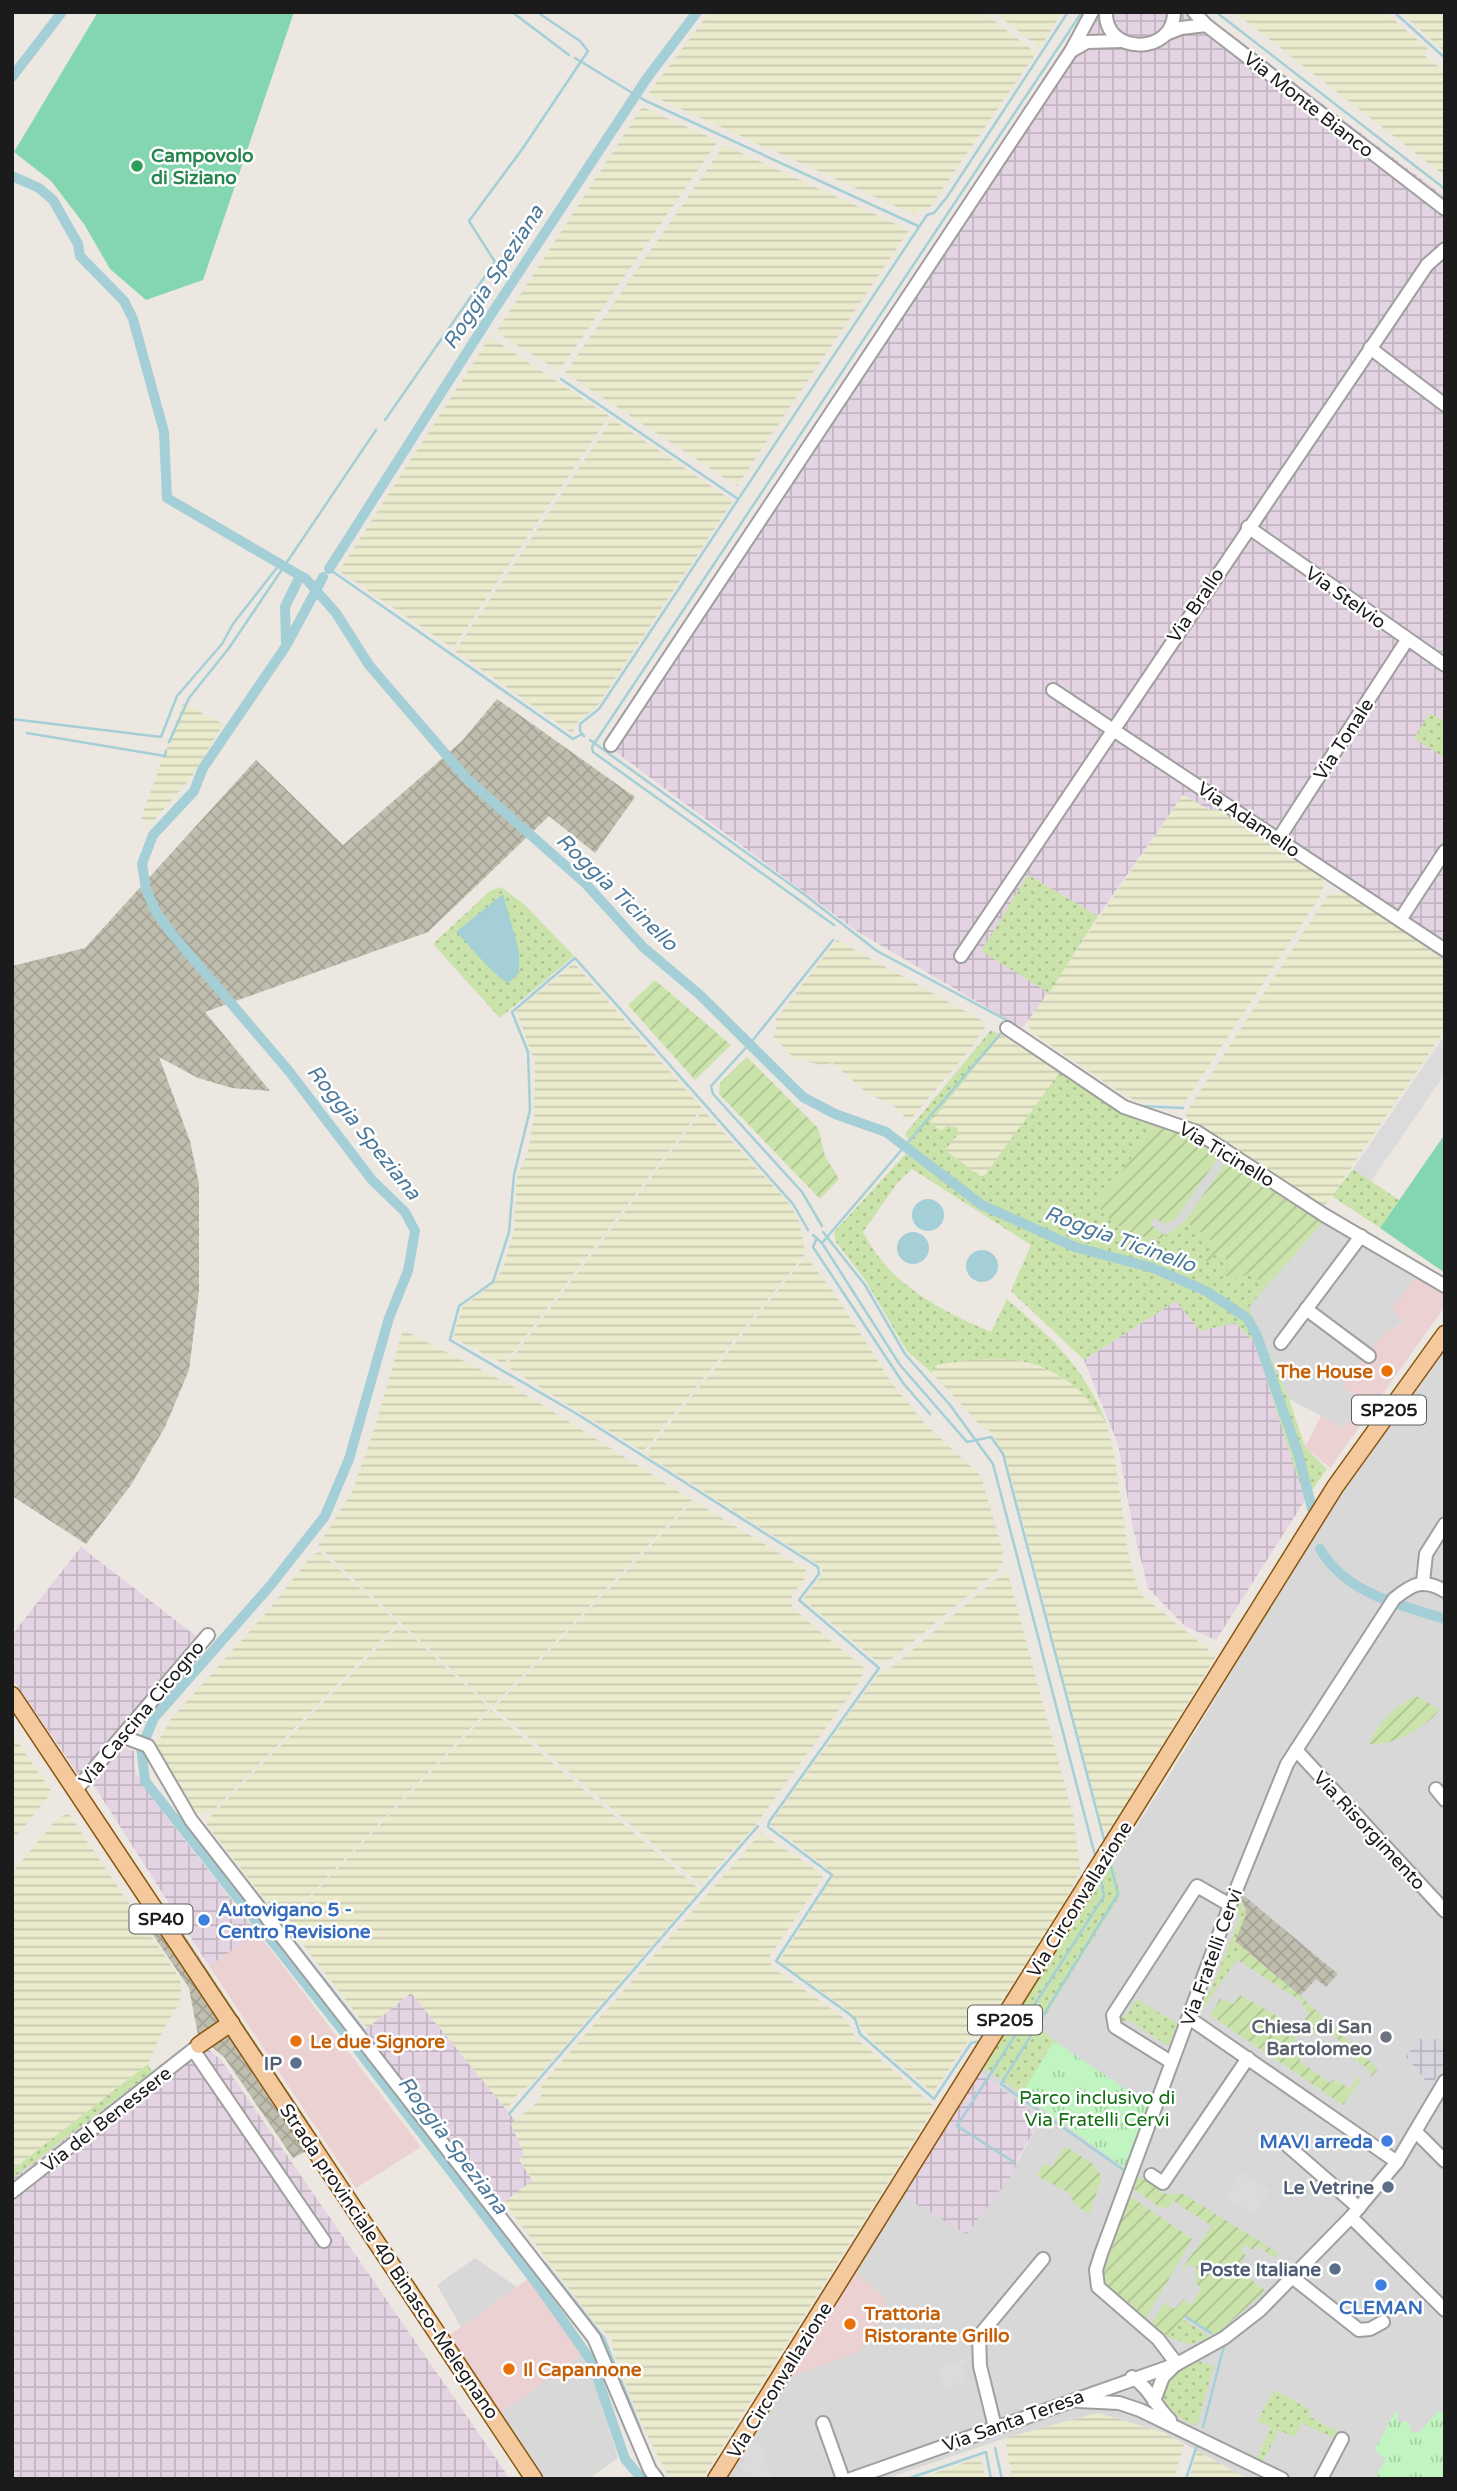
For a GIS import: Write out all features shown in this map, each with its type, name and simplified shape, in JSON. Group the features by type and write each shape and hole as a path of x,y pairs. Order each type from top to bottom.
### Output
{"main road":[{"name":"Via Circonvallazione","path":"719,2476 1335,1487 1445,1334"},
{"name":"Strada provinciale 40 Binasco-Melegnano","path":"12,1695 534,2479"},
{"path":"197,2048 231,2023"}],"street":[{"path":"611,746 1071,51 1092,12"},
{"path":"1107,12 1108,24 1122,41"},
{"path":"1166,35 1174,12"},
{"name":"Via Monte Bianco","path":"1194,12 1206,25 1440,205"},
{"path":"1071,51 1087,42 1122,41 1133,45 1147,45 1181,28 1206,25"},
{"path":"1440,205 1445,219"},
{"name":"Via Brallo","path":"961,956 1248,527 1434,257 1445,235"},
{"name":"Via Brallo","path":"1434,257 1445,248"},
{"path":"1370,348 1445,405"},
{"name":"Via Stelvio","path":"1248,527 1445,665"},
{"name":"Via Tonale","path":"1279,838 1408,640"},
{"name":"Via Adamello","path":"1053,690 1445,950"},
{"path":"1401,920 1445,851"},
{"name":"Via Ticinello","path":"1007,1028 1125,1107 1197,1132 1324,1215 1445,1286"},
{"path":"1281,1343 1362,1236"},
{"path":"1306,1309 1369,1356"},
{"path":"1445,1524 1423,1561 1423,1582 1445,1591"},
{"name":"Via Fratelli Cervi","path":"1177,2364 1158,2339 1103,2292 1095,2275 1171,2062 1281,1777 1394,1599 1412,1584 1423,1582"},
{"name":"Via Cascina Cicogno","path":"75,1791 124,1737 208,1635"},
{"path":"124,1737 148,1746 191,1820 594,2338 650,2470 657,2479"},
{"name":"Via Risorgimento","path":"1296,1750 1445,1911"},
{"path":"1436,1789 1445,1800"},
{"path":"1171,2062 1115,2027 1113,2015 1197,1886 1230,1905"},
{"path":"1189,2018 1397,2162"},
{"path":"197,2048 324,2241"},
{"name":"Via del Benessere","path":"12,2192 197,2048"},
{"path":"1151,2175 1163,2183 1248,2059"},
{"path":"1154,2401 1163,2377 1177,2364 1224,2338 1260,2310 1355,2212 1397,2162 1445,2081"},
{"path":"1416,2132 1445,2161"},
{"path":"1288,2146 1355,2212 1445,2310"},
{"path":"995,2427 980,2366 979,2336 1043,2259"},
{"path":"1292,2277 1359,2330 1370,2329 1383,2322"},
{"name":"Via Santa Teresa","path":"851,2479 1132,2377 1177,2364"},
{"path":"1131,2408 1125,2399 1132,2377 1145,2386 1154,2401 1176,2425"},
{"path":"1060,2403 1090,2400 1131,2408 1176,2425 1282,2479"},
{"path":"822,2423 843,2479"},
{"path":"1321,2479 1342,2439"}],"shaded area":[{"path":"1088,12 1202,12 1445,197 1445,960 1221,809 1210,810 1183,795 1098,916 1028,875 982,950 1049,993 1022,1028 858,932 605,744"},
{"path":"497,699 635,797 595,853 549,816 428,932 205,1012 270,1091 232,1088 198,1078 159,1057 190,1141 199,1184 199,1291 189,1370 165,1427 131,1485 86,1544 12,1496 12,966 85,948 256,760 343,845 461,742"},
{"path":"1001,1035 1129,1116 1185,1133 1416,1276 1393,1309 1402,1321 1343,1386 1362,1403 1344,1428 1289,1399 1249,1307 930,1122"},
{"path":"1445,1035 1445,1074 1371,1181 1353,1169"},
{"path":"1423,1275 1445,1289 1445,1306 1330,1468 1305,1447 1321,1416 1344,1428 1361,1403 1342,1386 1386,1331 1395,1330 1402,1321 1392,1309 1416,1276"},
{"path":"1176,1301 1200,1330 1235,1322 1255,1343 1305,1500 1216,1640 1185,1626 1148,1588 1133,1528 1118,1444 1084,1360"},
{"path":"1445,1347 1445,2479 1248,2479 1165,2433 1098,2413 1009,2437 885,2479 724,2479 785,2379 888,2301 855,2271 901,2195 1017,2163 1041,2119 979,2072 1170,1774 1352,1473"},
{"path":"81,1547 196,1636 80,1777 12,1678 12,1635"},
{"path":"121,1747 134,1751 135,1772 154,1801 258,1933 209,1966 93,1784"},
{"path":"1243,1895 1338,1974 1326,1987 1316,1979 1300,1996 1235,1941 1246,1910 1241,1899"},
{"path":"163,1903 322,2143 293,2158 224,2057 198,2035 189,1988 145,1923"},
{"path":"258,1933 421,2147 356,2188 209,1966"},
{"path":"411,1993 515,2120 511,2124 524,2154 519,2160 533,2181 496,2208 362,2032"},
{"path":"195,2038 221,2060 510,2479 12,2479 12,2179"},
{"path":"1418,2039 1435,2039 1442,2043 1445,2040 1445,2062 1431,2087 1406,2057"},
{"path":"979,2072 1041,2119 1018,2158 1013,2173 967,2234 901,2195"},
{"path":"1241,2172 1270,2190 1254,2216 1225,2198"},
{"path":"475,2258 517,2287 461,2327 437,2285"},
{"path":"855,2271 888,2301 859,2352 785,2379"},
{"path":"528,2279 582,2354 498,2415 447,2337"},
{"path":"582,2354 589,2364 618,2458 588,2479 544,2479 498,2415"},
{"path":"969,2357 970,2361 962,2365 966,2380 946,2390 938,2369"},
{"path":"750,2440 766,2450 762,2459 775,2479 748,2479 739,2465 746,2460 740,2455"}],"green space":[{"name":"Campovolo di Siziano","path":"98,12 294,12 203,280 146,300 110,269 84,224 51,181 14,152"},
{"path":"710,12 983,12 1036,53 930,207 913,214 648,94"},
{"path":"994,12 1062,12 1040,48"},
{"path":"1234,12 1385,12 1428,49 1425,56 1445,72 1445,176"},
{"path":"1400,12 1445,12 1445,52"},
{"path":"642,107 718,141 559,371 496,332"},
{"path":"724,145 909,230 737,486 565,373"},
{"path":"490,337 609,416 453,648 339,571"},
{"path":"612,419 733,501 595,709 579,719 572,733 455,651"},
{"path":"183,703 223,724 193,775 151,824 141,818"},
{"path":"1430,713 1445,722 1445,758 1414,738"},
{"path":"1183,795 1209,810 1221,809 1316,872 1325,883 1319,898 1183,1105 1140,1102 1124,1095 1032,1032 1027,1023"},
{"path":"1028,875 1098,916 1049,993 981,951"},
{"path":"501,887 526,906 574,956 500,1018 433,944 490,891"},
{"path":"1347,893 1445,960 1445,1030 1324,1207 1190,1121 1185,1114 1328,895"},
{"path":"837,940 983,1021 985,1027 972,1047 909,1121 893,1105 868,1094 833,1063 821,1065 794,1058 772,1035 777,1026 776,1019"},
{"path":"574,963 702,1108 504,1364 453,1338 462,1308 494,1283 503,1268 514,1230 517,1176 528,1152 534,1117 535,1062 516,1011"},
{"path":"655,980 731,1045 695,1080 628,1005"},
{"path":"991,1030 1001,1035 930,1122 941,1131 947,1126 957,1128 959,1133 945,1150 983,1178 1060,1072 1129,1116 1156,1124 1098,1205 1104,1213 1128,1230 1145,1238 1152,1239 1168,1234 1185,1221 1212,1241 1214,1250 1205,1261 1208,1262 1216,1252 1232,1264 1225,1275 1240,1278 1252,1273 1265,1288 1249,1307 1289,1399 1305,1447 1327,1469 1305,1500 1255,1343 1235,1323 1200,1331 1176,1301 1084,1360 1011,1291 1031,1245 912,1169 898,1182 863,1232 874,1251 901,1281 917,1293 952,1314 991,1332 1007,1299 1053,1341 1077,1369 1107,1424 1090,1401 1072,1384 1033,1364 988,1359 963,1361 936,1365 932,1373 907,1351 864,1278 836,1242 834,1232 912,1147 905,1134"},
{"path":"1001,1035 1060,1072 983,1178 945,1150 959,1133 941,1131 930,1122"},
{"path":"747,1057 818,1128 825,1156 839,1179 820,1199 719,1094 720,1083"},
{"path":"703,1110 787,1201 799,1220 805,1254 643,1452 506,1366"},
{"path":"1156,1124 1185,1133 1220,1155 1174,1221 1165,1224 1154,1218 1150,1224 1167,1237 1158,1239 1138,1235 1118,1226 1098,1205"},
{"path":"1445,1134 1445,1273 1380,1228"},
{"path":"1228,1160 1325,1220 1265,1288 1252,1273 1234,1279 1225,1275 1232,1264 1217,1252 1208,1262 1205,1260 1214,1250 1212,1241 1185,1221"},
{"path":"1353,1169 1399,1200 1380,1228 1332,1196"},
{"path":"806,1256 836,1296 894,1386 926,1425 981,1476 1003,1552 1002,1566 993,1575 888,1662 874,1659 803,1599 823,1574 821,1566 645,1454"},
{"path":"403,1330 509,1384 692,1500 492,1707 318,1546 353,1490 376,1424"},
{"path":"1004,1356 1052,1371 1082,1391 1096,1408 1107,1424 1114,1454 1129,1557 1139,1593 1216,1656 1108,1834 1102,1827 1008,1465 992,1432 981,1426 932,1373 936,1365 980,1357"},
{"path":"694,1501 805,1569 807,1576 792,1595 792,1608 865,1669 860,1681 754,1827 701,1885 494,1708"},
{"path":"320,1552 398,1623 210,1814 193,1812 156,1752 156,1745 171,1719 267,1612 312,1555"},
{"path":"1002,1574 1008,1574 1074,1819 1080,1871 1059,1913 980,2034 968,2041 933,2093 877,2046 845,2008 779,1962 834,1874 770,1824 877,1675 892,1667"},
{"path":"400,1625 490,1708 288,1918 281,1920 207,1825 208,1819"},
{"path":"1416,1696 1439,1709 1434,1716 1418,1729 1397,1739 1369,1744 1388,1716"},
{"path":"491,1710 700,1890 532,2084 521,2090 506,2109 411,1993 367,2028 291,1929 289,1919"},
{"path":"12,1734 52,1792 12,1842"},
{"path":"68,1813 180,1979 181,1992 179,2003 148,2064 12,2170 12,1873 56,1820"},
{"path":"761,1833 821,1873 823,1878 769,1957 772,1967 847,2020 856,2038 935,2107 702,2479 670,2479 642,2425 614,2355 612,2339 594,2322 504,2202 533,2180 519,2160 524,2154 511,2124 541,2099 541,2085"},
{"path":"1113,1863 1121,1894 1039,2026 1054,2041 1022,2094 983,2067"},
{"path":"1241,1899 1246,1915 1235,1941 1244,1949 1198,2016 1239,1919 1237,1911"},
{"path":"1244,1949 1303,1998 1378,2069 1371,2077 1369,2070 1345,2051 1339,2040 1323,2029 1320,2033 1316,2031 1311,2037 1301,2031 1290,2047 1302,2055 1299,2061 1330,2083 1334,2079 1350,2089 1358,2077 1361,2080 1343,2105 1210,2015 1220,1999 1234,2004 1240,1995 1279,2017 1276,2022 1289,2031 1287,2035 1291,2038 1309,2014 1301,2001 1236,1959"},
{"path":"1137,1999 1178,2024 1168,2046 1127,2019 1123,2025 1119,2023 1119,2013 1125,2017"},
{"name":"Parco inclusivo di Via Fratelli Cervi","path":"1054,2041 1148,2104 1125,2168 1022,2094"},
{"path":"148,2064 152,2072 12,2179 12,2170"},
{"path":"1065,2146 1093,2164 1102,2177 1089,2215 1074,2203 1069,2193 1037,2176 1044,2164 1052,2167"},
{"path":"1139,2176 1165,2194 1183,2194 1279,2253 1275,2258 1256,2245 1253,2250 1245,2245 1241,2251 1246,2255 1241,2263 1252,2269 1247,2276 1266,2291 1215,2335 1185,2316 1167,2336 1152,2323 1164,2303 1174,2309 1184,2299 1191,2306 1202,2288 1195,2283 1198,2278 1194,2275 1197,2269 1188,2264 1184,2270 1182,2268 1212,2226 1173,2201 1168,2208 1159,2207 1133,2188"},
{"path":"1130,2196 1192,2239 1146,2318 1106,2284 1103,2274"},
{"path":"1183,2319 1210,2337 1190,2345 1167,2336"},
{"path":"1199,2361 1214,2366 1197,2426 1170,2411 1163,2393 1174,2375"},
{"path":"1274,2390 1311,2410 1308,2416 1337,2431 1333,2438 1302,2423 1294,2437 1279,2430 1263,2462 1257,2458 1271,2427 1257,2421"},
{"path":"1398,2408 1398,2422 1409,2422 1411,2433 1420,2432 1438,2411 1441,2413 1445,2410 1445,2475 1442,2478 1375,2479 1386,2458 1374,2450"},
{"path":"1098,2413 1165,2433 1184,2444 1174,2479 1012,2479 1005,2438"},
{"path":"1197,2451 1248,2479 1189,2479"},
{"path":"980,2457 986,2479 918,2479"}],"water":[{"path":"503,894 519,951 519,973 508,983 456,932"},
{"path":"928,1199 939,1204 944,1215 939,1226 928,1231 917,1226 912,1215 917,1204"},
{"path":"913,1232 924,1237 929,1248 924,1259 913,1264 902,1259 897,1248 902,1237"},
{"path":"982,1250 993,1255 998,1266 993,1277 982,1282 971,1277 966,1266 971,1255"}],"waterway":[{"name":"Roggia Ticinello","path":"12,77 62,12"},
{"path":"512,12 569,55"},
{"path":"385,420 495,262 469,221 523,148 588,51 580,41 537,12"},
{"name":"Roggia Speziana","path":"329,569 492,313 647,78 697,12"},
{"path":"584,736 580,731 580,724 599,709 927,215 934,213 947,197 1068,12"},
{"path":"834,925 593,752 592,747 1082,12"},
{"path":"1216,12 1445,189"},
{"path":"1394,12 1445,58"},
{"path":"575,58 644,100 918,226"},
{"name":"Roggia Ticinello","path":"12,176 39,188 53,200 78,244 80,256 124,301 133,319 164,432 167,498 306,579 336,613 369,665 467,779 585,883 643,947 700,995 803,1097 835,1114 886,1132 982,1205 1075,1247 1153,1268 1206,1291 1247,1318 1257,1336 1298,1453 1312,1509"},
{"path":"561,379 738,499"},
{"path":"169,742 189,698 229,648 376,430"},
{"path":"12,719 161,737 177,696 222,644 233,624 279,565"},
{"path":"329,569 573,739 582,734"},
{"path":"286,643 285,607 300,576"},
{"name":"Roggia Speziana","path":"146,1737 154,1718 270,1586 325,1516 349,1459 389,1318 408,1271 415,1231 405,1212 372,1180 288,1070 172,934 156,912 146,889 142,864 153,835 194,791 203,768 286,646 323,577"},
{"path":"27,733 165,756 166,751"},
{"path":"590,740 805,895 877,951 1010,1022 1008,1024"},
{"path":"822,1226 802,1192 713,1094 711,1086 753,1040 833,940"},
{"path":"808,1230 793,1204 575,958 512,1012 528,1052 530,1110 514,1175 509,1232 493,1282 459,1306 450,1340 577,1414 818,1567 819,1574 799,1600 879,1668 769,1822 768,1827 832,1875 776,1961 855,2019 860,2034 934,2099 971,2043 982,2041"},
{"path":"1010,1022 1030,1036"},
{"path":"822,1243 1003,1031"},
{"path":"1138,1106 1183,1108"},
{"path":"823,1232 865,1285 905,1354 950,1405 993,1464 1096,1859"},
{"path":"813,1235 822,1243 900,1365 967,1442 991,1437 1003,1454 1105,1843"},
{"path":"817,1238 813,1247 903,1383 930,1414"},
{"name":"Roggia Ticinello","path":"1320,1549 1344,1577 1359,1587 1391,1602 1445,1619"},
{"name":"Roggia Speziana","path":"141,1746 145,1781 348,2037 538,2285 592,2362 625,2459 642,2479"},
{"path":"202,1824 364,2030"},
{"path":"509,2114 758,1826"},
{"path":"1111,1866 1118,1894 1001,2084 1125,2171"},
{"path":"1014,2162 957,2126 1104,1896 1101,1880"},
{"path":"545,2263 604,2338 641,2430"},
{"path":"1186,2317 1211,2333"},
{"path":"1203,2427 1224,2346"},
{"path":"1186,2479 1197,2445"},
{"path":"995,2448 1002,2479"},
{"path":"907,2479 986,2452 991,2479"}],"place":[{"name":"Campovolo di Siziano","path":"137,166"},
{"name":"The House","path":"1387,1371"},
{"name":"Autovigano 5 - Centro Revisione","path":"204,1920"},
{"name":"Chiesa di San Bartolomeo","path":"1386,2037"},
{"name":"Le due Signore","path":"296,2041"},
{"name":"IP","path":"296,2063"},
{"name":"MAVI arreda","path":"1387,2141"},
{"name":"Le Vetrine","path":"1388,2187"},
{"name":"Poste Italiane","path":"1335,2269"},
{"name":"CLEMAN","path":"1381,2285"},
{"name":"Trattoria Ristorante Grillo","path":"850,2324"},
{"name":"Il Capannone","path":"509,2369"}]}
